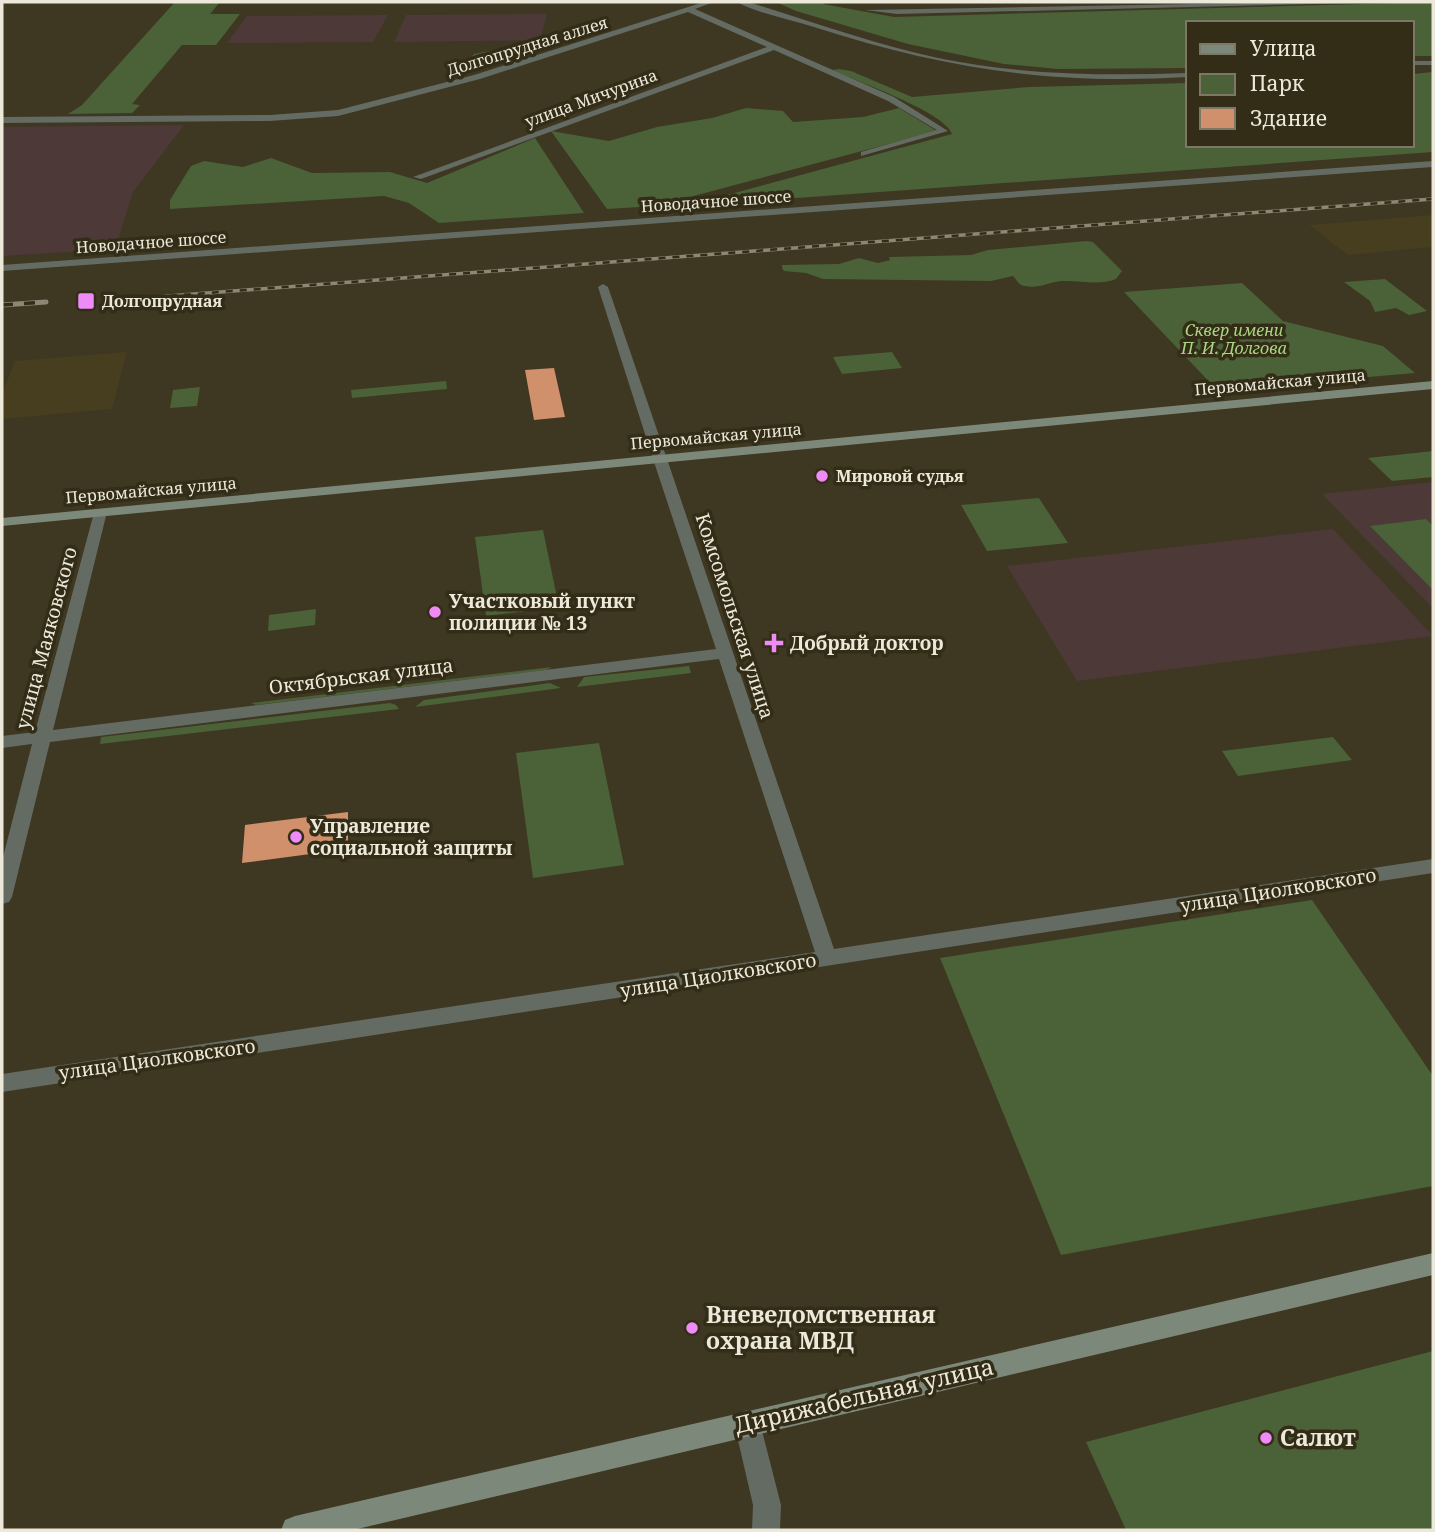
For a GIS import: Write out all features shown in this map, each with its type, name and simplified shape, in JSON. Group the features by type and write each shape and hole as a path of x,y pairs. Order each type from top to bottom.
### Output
{"main road":[{"name":"Первомайская улица","path":"2,522 1433,384"},
{"name":"Дирижабельная улица","path":"295,1530 1433,1264"}],"street":[{"name":"Долгопрудная аллея","path":"2,120 289,117 351,111 520,64 710,2"},
{"path":"741,2 897,50 972,66 1071,77 1186,75"},
{"path":"872,7 897,12 1081,5 1395,2"},
{"path":"688,9 891,99 944,131 864,154"},
{"name":"улица Мичурина","path":"418,177 774,47"},
{"path":"1414,63 1433,62"},
{"name":"Новодачное шоссе","path":"2,268 1433,164"},
{"name":"Комсомольская улица","path":"603,287 827,958"},
{"name":"улица Маяковского","path":"2,897 100,512"},
{"name":"Октябрьская улица","path":"2,742 725,653"},
{"name":"улица Циолковского","path":"2,1083 1433,866"},
{"path":"747,1423 767,1505 766,1530"}],"shaded area":[{"path":"547,14 540,40 394,42 406,15"},
{"path":"388,15 373,42 227,43 247,16"},
{"path":"184,125 133,192 115,249 2,256 2,127"},
{"path":"1433,215 1433,247 1348,255 1309,225"},
{"path":"127,352 112,409 2,419 2,394 15,361"},
{"path":"1433,482 1433,608 1322,494"},
{"path":"1333,529 1433,636 1077,681 1007,566"}],"green space":[{"path":"175,2 220,2 210,14 240,14 216,45 182,45 132,104 140,105 132,113 68,114 82,105"},
{"path":"776,2 827,2 823,4 894,17 1433,2 1433,56 1414,56 1414,21 1186,21 1186,68 1058,69 1004,64 908,44 796,11"},
{"path":"517,46 530,50 482,65 468,61 474,54"},
{"path":"832,70 851,71 912,97 1029,87 1186,83 1186,147 1414,147 1414,74 1433,72 1433,152 686,206 952,134 946,125 934,116"},
{"path":"746,108 783,111 793,122 863,117 899,108 937,131 656,206 607,209 551,131 609,141 657,127 712,118"},
{"path":"535,138 584,213 439,223 409,203 384,196 170,209 170,200 191,166 204,161 243,167 271,158 312,173 390,172 427,183"},
{"path":"1093,242 1122,271 1116,279 1096,282 1062,281 1030,287 1021,285 1013,276 991,281 823,279 806,273 784,271 782,268 782,265 839,264 859,258 878,263 890,260 889,257 971,255 988,250"},
{"path":"1385,279 1427,311 1409,315 1396,308 1375,312 1370,301 1344,282"},
{"name":"Сквер имени П. И. Долгова","path":"1242,283 1283,321 1383,346 1415,373 1217,390 1124,292"},
{"path":"892,352 902,368 842,374 833,357"},
{"path":"446,381 447,389 352,398 351,390"},
{"path":"200,387 197,406 170,408 173,390"},
{"path":"1433,451 1433,477 1392,481 1368,458"},
{"path":"1039,498 1068,543 987,551 961,505"},
{"path":"1426,519 1433,526 1433,590 1370,526"},
{"path":"543,530 559,607 486,616 475,537"},
{"path":"316,609 315,625 268,631 269,615"},
{"path":"689,666 691,673 577,687 584,677"},
{"path":"552,667 546,670 256,705 251,703"},
{"path":"550,683 561,688 415,707 424,700"},
{"path":"390,703 399,709 100,744 101,737"},
{"path":"1333,737 1352,760 1238,776 1222,751"},
{"path":"599,743 624,865 533,878 516,753"},
{"path":"1312,900 1433,1076 1433,1186 1061,1255 940,958"},
{"name":"Салют","path":"1433,1351 1433,1530 1126,1530 1086,1442"}],"building":[{"path":"554,368 565,417 534,420 525,370"},
{"name":"Управление социальной защиты","path":"348,812 348,849 242,863 245,825"}],"railway":[{"path":"142,298 1433,199"},
{"path":"2,305 46,302"}],"place":[{"name":"Долгопрудная","path":"86,301"},
{"name":"Мировой судья","path":"822,476"},
{"name":"Участковый пункт полиции № 13","path":"435,612"},
{"name":"Добрый доктор","path":"774,643"},
{"name":"Управление социальной защиты","path":"296,837"},
{"name":"Вневедомственная охрана МВД","path":"692,1328"},
{"name":"Салют","path":"1266,1438"}]}
